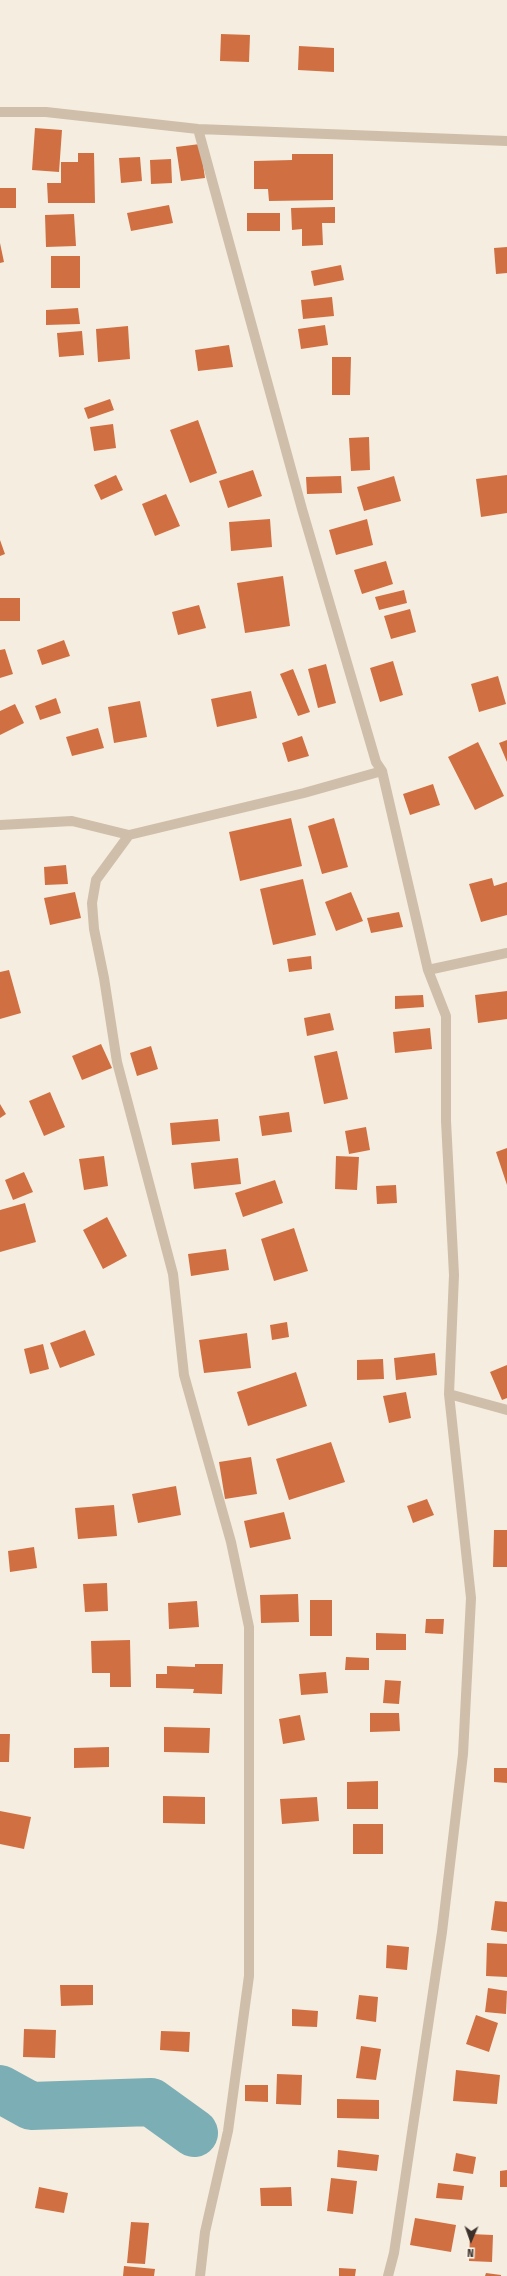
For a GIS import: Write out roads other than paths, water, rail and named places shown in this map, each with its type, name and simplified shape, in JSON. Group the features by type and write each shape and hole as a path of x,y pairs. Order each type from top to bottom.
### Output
{"street":[{"path":"0,112 46,112 198,129 507,141"},
{"path":"198,129 302,509 376,762 382,771 428,970 446,1016 446,1121 454,1275 450,1394 471,1598 463,1754 442,1932 394,2252 388,2276"},
{"path":"0,825 72,821 129,835 304,793 382,771"},
{"path":"129,835 96,880 92,903 94,929 104,978 117,1062 173,1274 184,1376 231,1542 249,1627 249,1976 228,2131 205,2232 200,2276"},
{"path":"428,970 507,952"},
{"path":"450,1394 507,1410"}],"waterway":[{"path":"0,2089 31,2106 151,2102 194,2133"}]}
